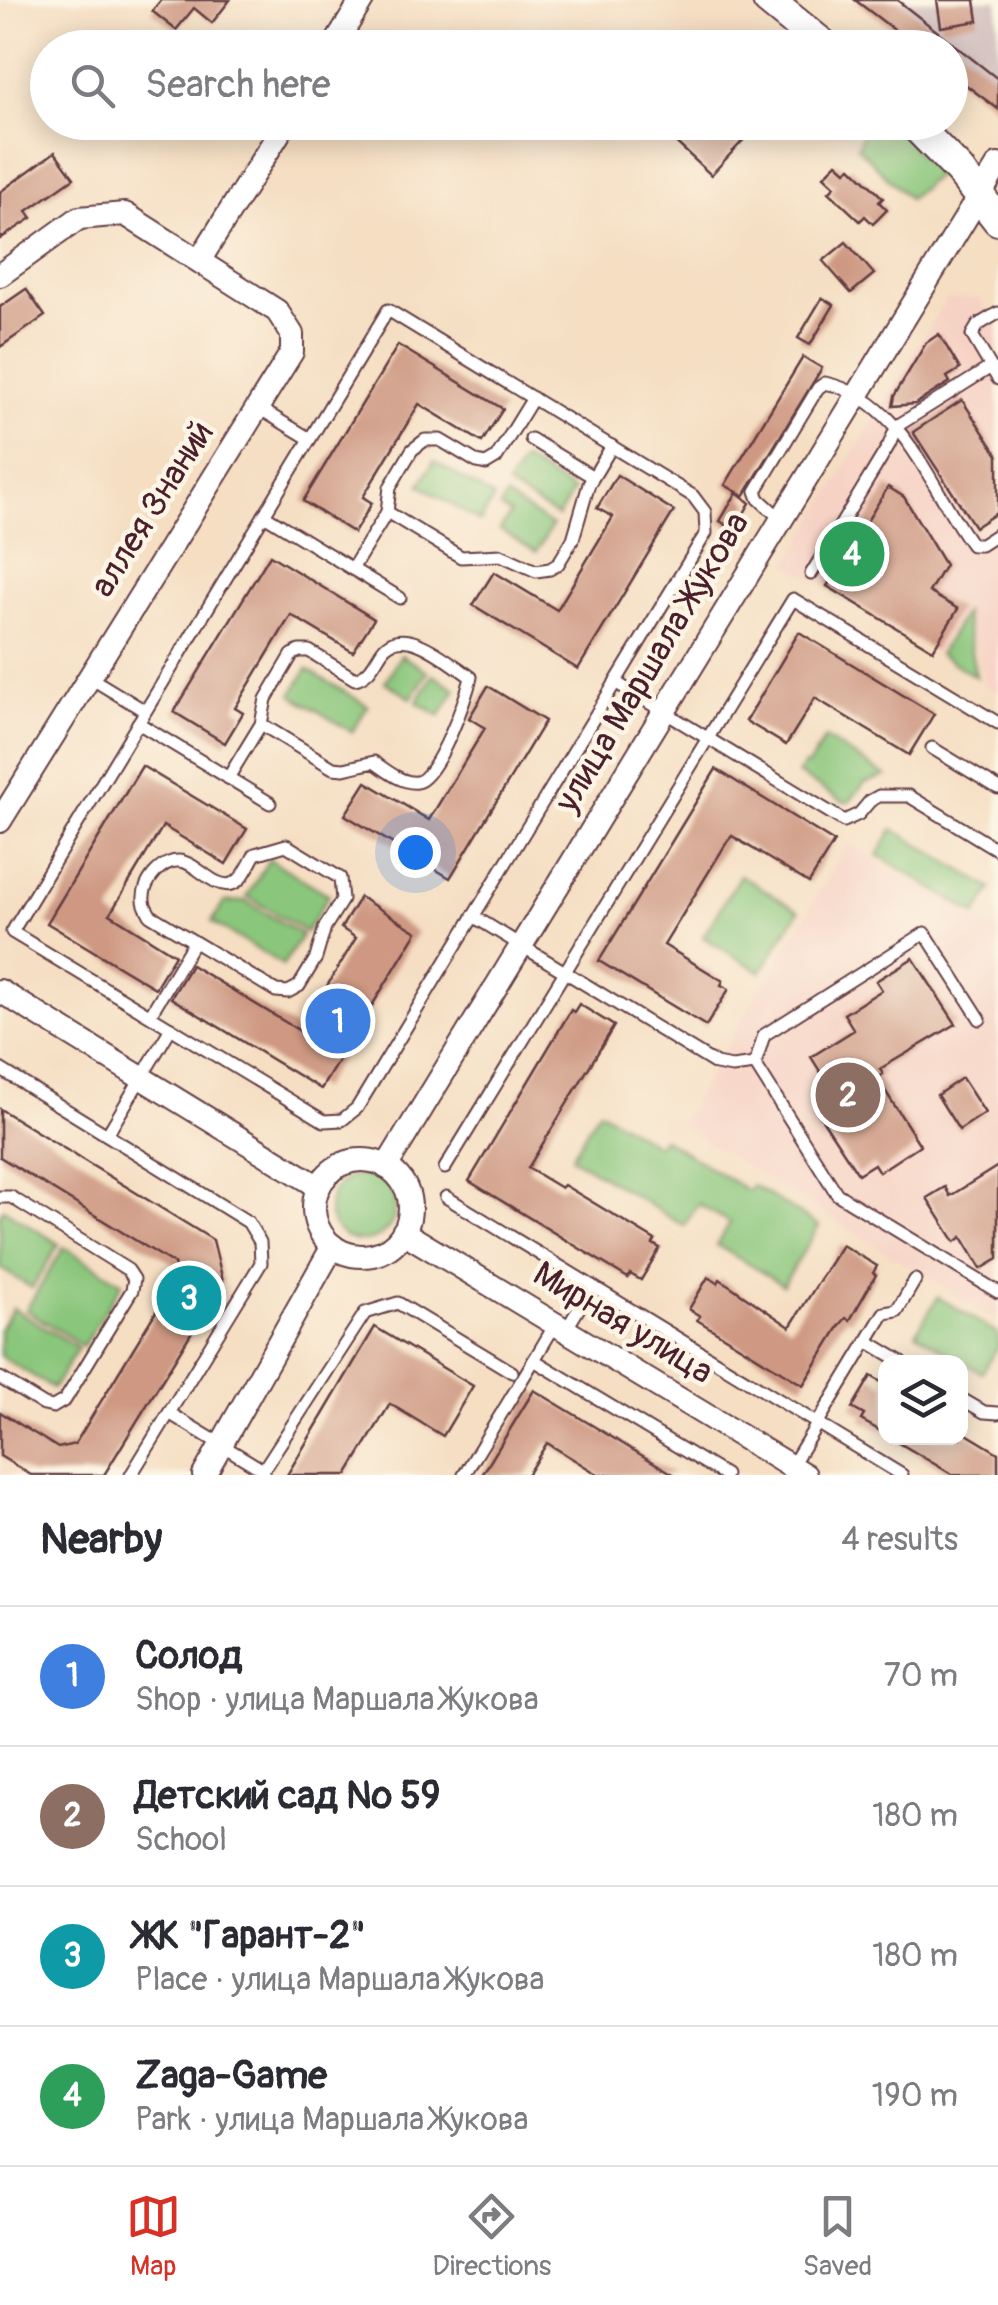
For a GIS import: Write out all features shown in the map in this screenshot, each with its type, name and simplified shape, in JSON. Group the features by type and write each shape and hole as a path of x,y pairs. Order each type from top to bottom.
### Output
{"main road":[{"path":"768,0 805,30"},
{"path":"928,140 998,220"}],"street":[{"path":"344,30 362,0"},
{"path":"199,261 275,140"},
{"name":"улица Маршала Жукова","path":"386,1167 998,165"},
{"name":"аллея Знаний","path":"0,276 79,218 125,214 278,312 292,334 292,352 0,821"},
{"path":"0,990 319,1188"},
{"path":"364,1160 386,1167 400,1180 408,1196 409,1215 403,1232 386,1249 369,1255 350,1254 334,1246 321,1232 316,1219 314,1206 319,1188 330,1172 346,1163 364,1160"},
{"name":"Мирная улица","path":"403,1232 791,1470"},
{"path":"204,1475 334,1246"}],"lane":[{"path":"388,310 533,398 696,498 705,512 706,532 358,1108 342,1120 324,1121 12,932 388,310"},
{"path":"811,574 897,426 994,373 972,335 978,325 998,313"},
{"path":"781,519 759,499 756,491 808,404 825,383 858,393 897,426 972,545 982,545 998,534"},
{"path":"352,569 387,512 390,488 412,450 425,440 440,440 486,464 496,458 533,398"},
{"path":"257,407 310,439"},
{"path":"531,439 593,477"},
{"path":"387,512 462,557 501,555 536,571 550,570 558,564 572,539 593,477 612,446"},
{"path":"264,516 400,598"},
{"path":"446,1168 793,599 998,724"},
{"path":"228,778 261,724 266,699 299,651 309,651 355,679 370,670 385,646 396,640 412,640 472,676 444,751 428,778 416,782 405,781 374,762 333,768 261,724"},
{"path":"88,677 228,778 270,803"},
{"path":"615,682 844,822 879,796 909,796 998,850"},
{"path":"932,748 998,788"},
{"path":"286,846 340,878 342,900 326,927 316,958 299,986 288,992 276,992 194,942 150,915 144,900 147,885 157,870 170,862 183,861 230,886 239,880 255,854 286,846"},
{"path":"474,916 716,1064 732,1068 754,1064"},
{"path":"754,1064 764,1036 924,932 980,1019"},
{"path":"150,1016 194,942"},
{"path":"107,1135 171,1028"},
{"path":"754,1064 837,1194 998,1292"},
{"path":"0,1069 248,1222 260,1242 261,1263 131,1475"},
{"path":"446,1197 902,1475"},
{"path":"0,1198 11,1198 128,1270 134,1278 132,1290 65,1400 53,1407 44,1405 0,1378"},
{"path":"791,1470 884,1314 897,1310 915,1280"},
{"path":"464,1475 534,1360 592,1286"},
{"path":"170,1412 261,1473 365,1314 398,1303 512,1372"},
{"path":"868,1341 891,1355"},
{"path":"534,1360 724,1475"},
{"path":"968,1403 984,1412 998,1413"}],"shaded area":[{"path":"855,0 998,0 998,104 968,69 968,30 914,30"},
{"path":"979,298 998,328 998,692 985,686 964,607 936,654 788,564 946,299"},
{"path":"849,843 998,931 998,1321 679,1125"}],"green space":[{"path":"860,140 906,140 938,174 909,199 857,147"},
{"path":"523,460 573,491 558,517 507,486"},
{"path":"434,461 494,498 480,522 420,485"},
{"path":"506,497 552,526 536,552 500,530 510,514 500,508"},
{"path":"964,613 976,677 939,654"},
{"path":"401,655 428,672 411,698 385,682"},
{"path":"307,669 368,706 352,732 292,695"},
{"path":"433,675 456,689 440,716 417,702"},
{"path":"825,738 886,776 865,783 849,802 844,802 798,774 804,765 808,766"},
{"path":"893,829 992,889 976,915 878,855"},
{"path":"269,859 329,895 306,932 247,896"},
{"path":"740,875 799,911 761,972 703,937"},
{"path":"246,901 302,935 283,965 212,922 224,902"},
{"path":"599,1110 657,1145 662,1138 748,1191 752,1185 819,1226 783,1285 717,1245 730,1223 698,1204 684,1226 571,1157"},
{"path":"362,1175 375,1177 385,1185 393,1195 393,1221 385,1231 375,1239 362,1241 349,1239 339,1231 331,1221 329,1208 331,1195 339,1185 349,1177"},
{"path":"3,1209 59,1244 32,1288 0,1268"},
{"path":"64,1247 122,1283 83,1346 26,1310"},
{"path":"938,1297 998,1334 998,1347 982,1373 968,1365 968,1355 952,1355 916,1333"},
{"path":"13,1308 78,1348 53,1388 0,1356 0,1329"}],"building":[{"path":"161,0 230,0 212,23 194,8 176,30 152,11"},
{"path":"855,0 897,0 935,30 894,30"},
{"path":"937,0 975,0 978,21 941,27"},
{"path":"968,56 998,79 998,109 968,86"},
{"path":"673,140 743,140 711,175"},
{"path":"55,152 74,178 27,211 32,218 0,239 0,192"},
{"path":"837,163 846,171 851,167 883,198 879,202 887,210 873,224 865,216 860,221 829,192 835,186 824,176"},
{"path":"846,242 874,274 851,293 823,261"},
{"path":"26,289 45,316 0,347 0,307"},
{"path":"822,298 834,305 810,345 798,338"},
{"path":"939,334 960,369 947,377 950,382 915,404 892,406 926,343"},
{"path":"398,345 503,409 482,442 419,404 363,497 372,503 354,533 303,501"},
{"path":"803,357 822,368 744,496 725,485"},
{"path":"962,400 998,455 998,512 975,527 913,432"},
{"path":"617,475 674,511 578,669 473,605 494,572 557,610 613,517 597,508"},
{"path":"888,487 904,497 945,565 929,592 958,609 933,650 827,586"},
{"path":"737,492 750,503 734,530 720,521"},
{"path":"270,555 374,619 353,652 291,615 235,708 243,713 225,743 174,712"},
{"path":"799,632 934,714 909,755 815,698 786,745 746,721"},
{"path":"488,686 545,721 450,878 345,815 366,782 429,820 485,728 469,718"},
{"path":"142,766 247,829 226,864 163,826 110,914 175,955 155,988 47,923"},
{"path":"716,769 834,842 809,883 732,836 727,842 664,945 723,981 721,985 729,989 706,1026 599,961"},
{"path":"360,897 417,932 321,1089 171,998 191,965 300,1031 356,938 341,928"},
{"path":"913,958 956,1024 880,1069 883,1074 877,1078 920,1145 879,1172 874,1164 858,1174 818,1113 838,1100 811,1057 854,1030 844,1014 882,990 876,981"},
{"path":"579,1004 614,1026 528,1168 655,1240 653,1244 660,1248 641,1280 630,1274 628,1278 469,1181 571,1010 574,1012"},
{"path":"962,1078 985,1113 959,1130 937,1095"},
{"path":"0,1109 213,1240 223,1281 104,1475 31,1475 0,1456 0,1412 58,1448 75,1444 177,1277 174,1264 0,1157"},
{"path":"998,1166 998,1259 981,1269 962,1237 955,1242 927,1198 945,1187 950,1196"},
{"path":"842,1245 877,1266 873,1273 876,1275 850,1320 846,1318 840,1325 803,1385 697,1320 700,1316 689,1309 708,1277 718,1283 720,1279 790,1327"},
{"path":"375,1327 473,1386 443,1436 390,1404 347,1475 287,1475"},
{"path":"871,1376 878,1380 878,1430 861,1420 864,1415 852,1408"},
{"path":"534,1390 675,1475 599,1475 547,1443 527,1475 482,1475"},
{"path":"968,1435 998,1453 998,1475 953,1475 903,1445 968,1445"}],"place":[{"name":"Zaga-Game","path":"852,554"},
{"name":"Солод","path":"338,1021"},
{"name":"Детский сад № 59","path":"848,1095"},
{"name":"ЖК \"Гарант-2\"","path":"189,1298"}]}
